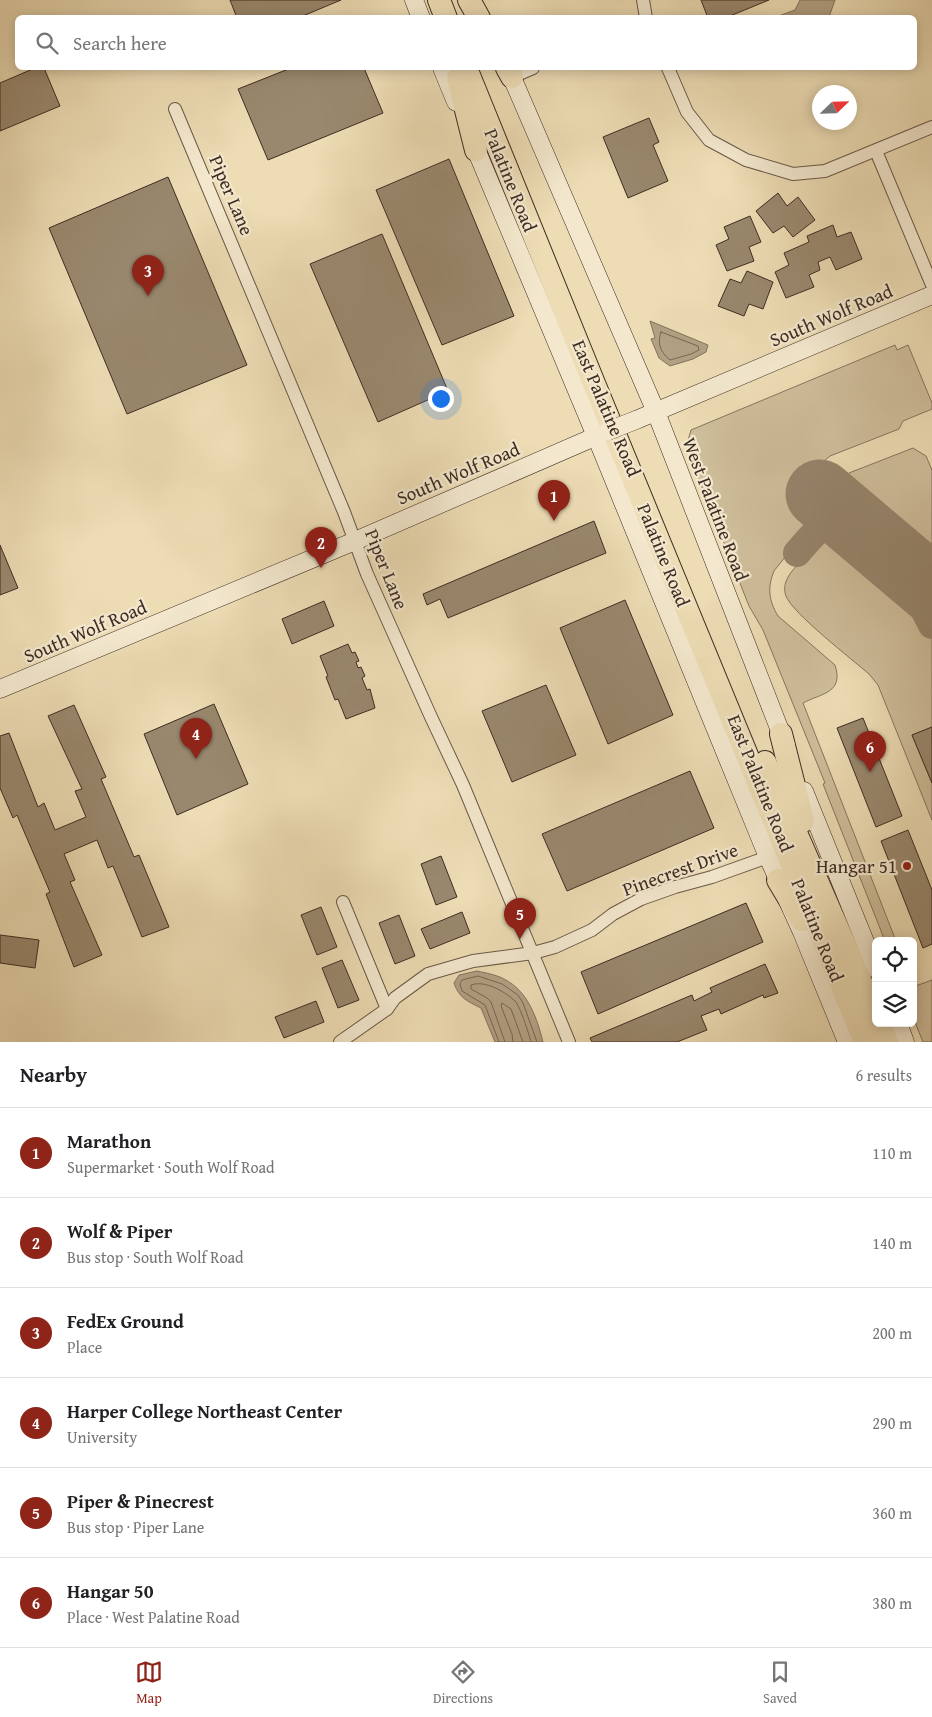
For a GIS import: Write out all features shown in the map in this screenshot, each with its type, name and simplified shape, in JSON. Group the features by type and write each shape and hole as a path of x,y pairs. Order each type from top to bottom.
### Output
{"highway":[{"path":"438,0 441,15"},
{"path":"438,0 445,15"},
{"path":"454,0 460,15"},
{"path":"469,0 477,15"},
{"path":"456,70 476,150"},
{"name":"Palatine Road","path":"467,70 838,979 887,1036"},
{"name":"Palatine Road","path":"482,70 747,720 872,1007"},
{"path":"781,734 819,885"},
{"path":"778,880 838,979"}],"street":[{"path":"414,0 420,15"},
{"path":"481,0 487,15"},
{"path":"643,0 646,15"},
{"name":"East Palatine Road","path":"443,70 476,150 602,434 768,857 802,932 847,1042"},
{"path":"669,70 687,112 709,140 746,160 793,174 825,171 932,127"},
{"name":"West Palatine Road","path":"509,71 656,412 781,734 872,959"},
{"name":"Piper Lane","path":"175,109 341,503 380,602 463,784 569,1042"},
{"path":"876,151 932,285"},
{"name":"South Wolf Road","path":"0,689 355,541 602,434 932,295"},
{"name":"Pinecrest Drive","path":"340,1042 387,1009 395,998 428,974 473,960 533,953 555,947 592,930 613,914 641,899 768,857"},
{"path":"343,902 387,1009"}],"shaded area":[{"path":"895,345 897,350 908,345 932,403 932,409 903,421 899,429 830,456 821,464 817,471 816,483 822,504 821,512 774,571 770,589 771,600 778,616 835,665 837,674 834,687 830,691 803,703 894,937 883,937 823,784 825,783 763,630 749,606 686,447 691,430"},
{"path":"913,448 926,456 932,470 932,563 917,561 846,502 842,491 844,480 849,473"},
{"path":"835,536 844,536 862,545 902,579 932,634 932,727 912,735 932,783 932,820 878,685 869,674 799,613 786,596 786,582 793,570 814,546 823,540"},
{"path":"932,980 932,1042 923,1042 917,1027 917,986"}],"water":[{"path":"800,0 835,0 830,15 781,15 795,10"},
{"path":"650,321 708,345 706,352 693,359 670,366 659,358 651,339 655,338"},
{"path":"477,971 501,978 512,984 519,991 530,1006 543,1042 495,1042 481,1008 461,996 454,983 459,975"}],"building":[{"path":"230,0 341,0 305,15 236,15"},
{"path":"701,0 769,0 732,15 707,15"},
{"path":"30,70 45,70 60,106 0,131 0,83"},
{"path":"286,70 365,70 383,113 268,160 238,89"},
{"path":"649,118 659,142 653,145 668,181 628,198 603,137"},
{"path":"449,159 514,316 442,345 376,190"},
{"path":"168,177 247,365 127,414 49,228"},
{"path":"778,193 787,206 798,197 815,220 793,237 784,226 773,233 756,211"},
{"path":"750,216 761,242 749,247 754,261 727,271 716,245 729,239 724,227"},
{"path":"833,225 837,237 851,232 862,259 836,270 830,257 818,262 820,270 809,275 814,287 786,298 775,272 789,265 784,253 809,242 807,236"},
{"path":"382,234 448,391 378,422 310,264"},
{"path":"747,271 773,282 763,309 749,304 744,316 718,306 730,279 741,283"},
{"path":"594,521 606,553 448,618 440,599 427,605 423,594"},
{"path":"0,545 18,588 0,595"},
{"path":"625,600 673,715 608,744 560,628"},
{"path":"324,601 334,626 292,644 282,619"},
{"path":"348,644 352,653 355,652 359,661 356,662 358,668 361,667 365,676 362,678 367,690 370,689 375,708 346,719 338,699 335,700 320,656"},
{"path":"546,685 576,755 512,782 482,711"},
{"path":"214,704 248,784 177,815 144,734"},
{"path":"74,705 106,777 101,779 134,857 139,855 169,927 142,937 113,866 108,868 97,840 64,854 75,880 70,882 102,955 74,967 46,894 50,892 17,815 13,818 0,788 0,736 9,733 38,807 44,803 55,830 86,817 75,791 82,789 48,716"},
{"path":"863,718 902,816 876,827 837,728"},
{"path":"932,727 932,783 912,735"},
{"path":"690,771 714,828 567,891 542,834"},
{"name":"Hangar 51","path":"908,830 932,890 932,944 923,948 881,841"},
{"path":"441,856 457,897 436,905 421,864"},
{"path":"746,903 763,942 598,1014 581,972"},
{"path":"321,907 337,947 317,955 301,915"},
{"path":"462,912 470,933 430,949 421,929"},
{"path":"399,915 415,956 395,964 379,923"},
{"path":"0,935 39,940 35,968 0,963"},
{"path":"342,960 359,1000 338,1008 322,968"},
{"path":"765,964 778,993 764,998 763,995 721,1014 719,1009 701,1016 707,1030 677,1042 592,1042 590,1038 692,995 694,1001 712,992 710,988"},
{"path":"316,1001 324,1022 284,1038 275,1017"}],"taxiway":[{"path":"797,553 817,531 830,524 838,523 859,527"},
{"path":"900,563 932,625"}],"runway":[{"path":"820,494 932,589"}],"place":[{"name":"FedEx Ground","path":"148,296"},
{"name":"Marathon","path":"554,521"},
{"name":"Wolf & Piper","path":"321,568"},
{"name":"Harper College Northeast Center","path":"196,759"},
{"name":"Hangar 50","path":"870,772"},
{"name":"Hangar 51","path":"907,866"},
{"name":"Piper & Pinecrest","path":"520,939"}]}
